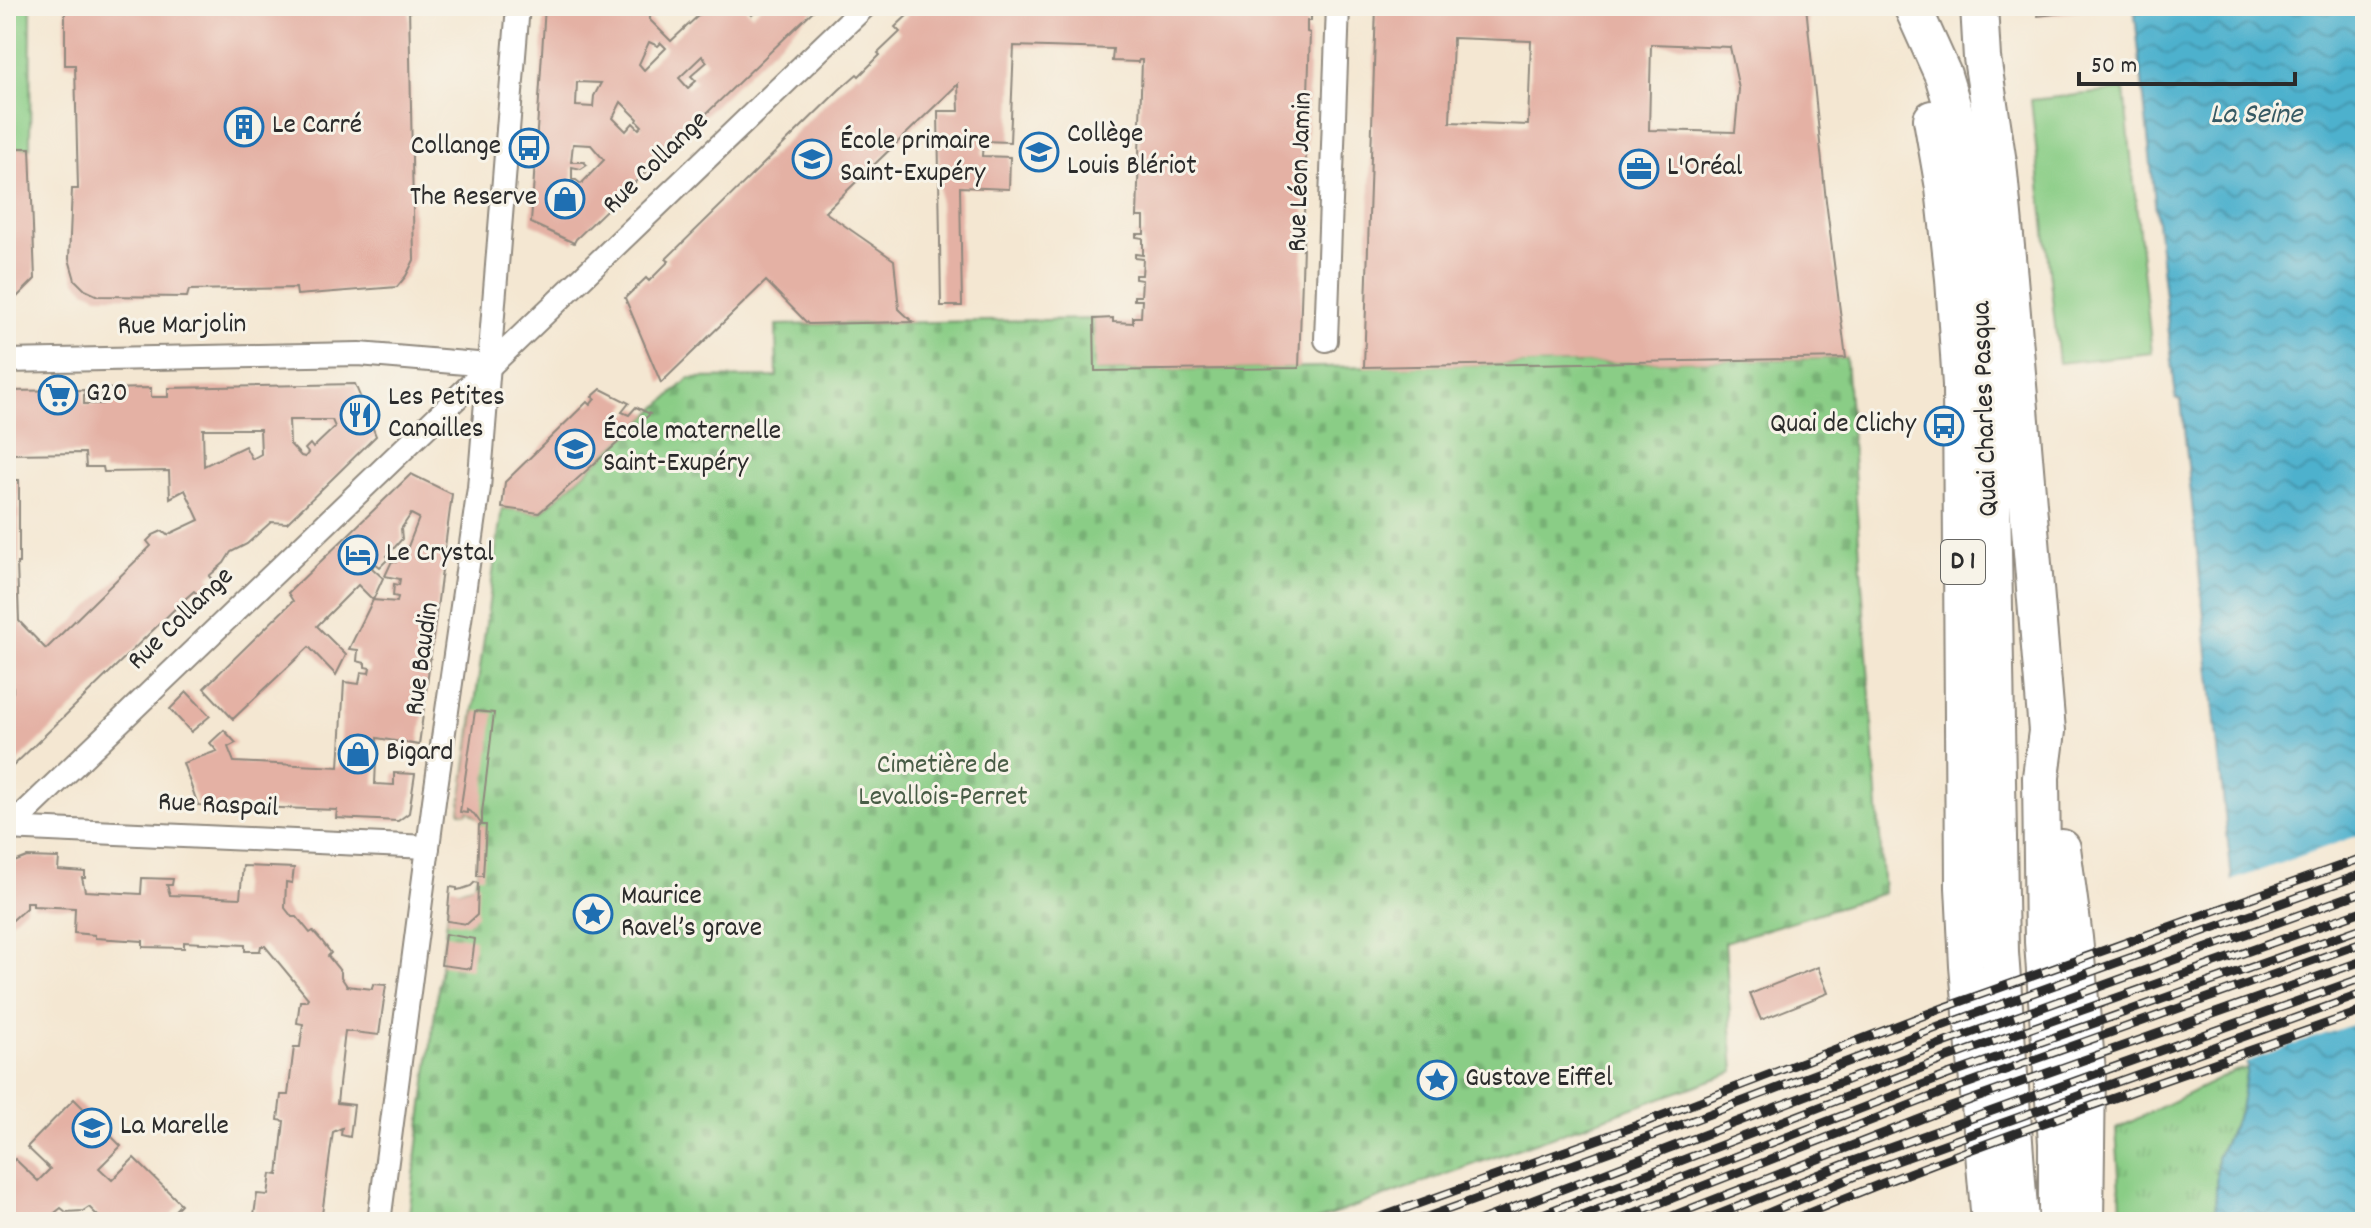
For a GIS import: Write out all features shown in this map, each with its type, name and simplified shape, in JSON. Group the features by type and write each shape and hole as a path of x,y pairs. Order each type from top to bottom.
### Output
{"main road":[{"name":"Quai Charles Pasqua","path":"1979,6 1982,58 1998,163 2009,278 2047,731 2041,777 2043,942 2057,1143 2057,1222"},
{"name":"Quai Charles Pasqua","path":"1912,7 1943,75 1959,128 1979,237 1991,436 2000,953 2020,1222"},
{"name":"D 1","path":"1912,7 1917,52 1944,188 1961,385 1964,887 1990,1222"},
{"path":"2047,731 2074,938 2087,1071 2085,1222"}],"street":[{"name":"Rue Baudin","path":"379,1222 479,488 518,6"},
{"name":"Rue Collange","path":"7,829 865,6"},
{"name":"Rue Léon Jamin","path":"1326,340 1338,6"},
{"name":"Rue Marjolin","path":"6,361 359,354 489,365"},
{"name":"Rue Raspail","path":"7,829 428,847"}],"green space":[{"path":"6,6 31,6 30,148 6,148"},
{"path":"2124,90 2152,353 2059,363 2031,100"},
{"name":"Cimetière de Levallois-Perret","path":"1094,319 1096,371 1846,358 1884,893 1725,942 1734,1072 1312,1222 408,1222 450,895 474,884 477,877 481,824 468,810 467,813 460,812 502,508 540,513 690,378 777,377 776,325"},
{"path":"2247,1068 2240,1110 2217,1157 2215,1222 2122,1222 2116,1129"}],"water":[{"name":"La Seine","path":"2134,6 2365,6 2365,1222 2215,1222 2217,1157 2240,1110 2247,1068 2233,890 2181,400 2176,399"}],"pier":[{"path":"2365,833 2365,1020 2243,1063 2228,882"}],"building":[{"name":"Le Carré","path":"65,6 409,6 414,260 397,287 297,295 296,288 189,290 187,297 98,296 85,290 75,280 69,259 72,189 78,189 75,65 65,65"},
{"path":"545,6 586,6 585,17 595,17 595,6 650,6 650,20 671,41 699,15 691,6 743,6 752,15 762,6 818,6 574,243 531,223","holes":["649,42 658,46 661,43 666,48 644,70 639,64","702,56 707,62 691,76 696,81 688,88 679,78","577,82 601,83 594,96 593,107 576,106","621,102 642,126 639,129 633,123 626,131 613,118","573,144 591,145 604,160 581,184 572,180 572,167 581,169 587,165 571,162"]},
{"name":"Collège Louis Blériot","path":"923,6 1311,6 1311,21 1307,21 1307,32 1310,33 1299,368 1095,371 1094,319 1113,318 1113,322 1133,323 1133,317 1141,317 1142,300 1134,300 1134,296 1141,296 1142,280 1135,279 1135,275 1142,275 1143,259 1135,258 1135,254 1143,255 1143,238 1136,237 1136,234 1144,234 1144,217 1137,217 1142,60 1112,61 1113,49 1014,46 1010,142 983,141 982,156 1010,157 1009,189 960,187 962,306 941,306 938,111 959,111 958,84 825,212 894,260 899,309 913,322 808,324 766,281 661,383 625,298 646,278 649,281 669,261 666,259 839,90 857,74 859,76 900,32 895,27 912,11 915,14"},
{"path":"1376,6 1806,6 1846,358 1364,367","holes":["1453,38 1531,41 1528,125 1450,122","1651,44 1730,47 1739,89 1735,132 1649,130"]},
{"path":"2036,6 2099,6 2099,9 2038,16"},
{"path":"6,148 30,148 35,279 17,297 6,297"},
{"path":"355,384 376,436 287,523 271,522 247,544 231,552 209,576 214,582 199,596 194,591 185,599 6,773 6,698 13,692 13,687 6,680 6,480 19,480 19,621 46,649 151,546 147,541 153,535 162,531 167,535 199,520 185,490 170,498 169,471 104,472 103,467 86,467 85,453 6,454 6,391 84,390 84,404 102,404 101,389 151,388 151,397 168,397 168,388","holes":["289,420 332,420 335,427 313,448 310,444 305,449 308,453 305,457 290,444","203,429 260,429 261,454 252,459 245,446 204,466"]},
{"name":"École maternelle Saint-Exupéry","path":"601,389 629,403 622,412 629,415 636,407 650,414 539,513 502,508 505,482 587,402 590,405 595,399 592,397"},
{"path":"411,474 452,494 419,745 377,738 375,784 394,785 394,773 415,774 409,813 398,821 336,818 337,810 198,805 183,763 217,751 210,743 224,730 236,743 228,747 234,762 339,767 344,682 359,684 361,672 369,673 370,668 357,661 358,650 349,649 373,600 358,585 317,626 346,655 336,675 309,647 233,719 204,688 293,601 288,593","holes":["411,514 419,518 404,557 397,556 385,576 400,579 399,585 394,584 393,596 398,597 397,602 373,600 383,578 372,568 375,563 380,567 389,558 387,556 402,539 401,529"]},
{"path":"187,692 210,716 191,732 170,709"},
{"path":"475,711 494,713 482,825 474,814 467,810 467,813 460,812"},
{"path":"479,825 486,825 483,876 477,876"},
{"path":"27,857 59,858 58,870 85,872 85,878 82,878 85,891 141,894 142,878 173,879 172,885 167,885 170,895 240,898 243,866 294,868 292,883 286,882 285,908 292,917 297,917 310,933 313,931 321,940 347,986 372,989 373,984 386,985 379,1035 345,1031 337,1103 354,1105 350,1137 341,1135 342,1128 333,1132 321,1222 253,1222 257,1194 268,1195 271,1174 278,1175 284,1121 278,1120 281,1095 288,1095 294,1047 300,1047 303,1024 297,1023 300,1001 308,998 265,946 261,946 260,951 245,951 245,945 184,942 184,948 143,947 143,941 95,938 95,935 74,933 75,908 33,906 33,902 26,902 26,908 6,926 6,870 14,862"},
{"path":"478,883 477,915 467,924 447,921 450,887 462,889"},
{"path":"445,934 475,939 471,969 441,965"},
{"path":"1818,967 1828,993 1761,1020 1750,994"},
{"path":"74,1099 121,1146 99,1168 112,1180 134,1158 181,1204 164,1222 94,1222 98,1216 89,1207 83,1211 66,1212 61,1208 51,1216 56,1222 6,1222 6,1168 15,1159 38,1181 50,1169 27,1147"}],"railway":[{"path":"1367,1222 1627,1129 1943,1008 2365,857"},
{"path":"1413,1222 2365,873"},
{"path":"1476,1222 1946,1042 2365,891"},
{"path":"1522,1222 1947,1058 2365,910"},
{"path":"1566,1222 1948,1075 2365,927"},
{"path":"1611,1222 1949,1090 2365,942"},
{"path":"1657,1222 1951,1107 2365,960"},
{"path":"1700,1222 1850,1162 2365,977"},
{"path":"1747,1222 1855,1176 2365,993"},
{"path":"1787,1222 2002,1138 2365,1010"}],"place":[{"name":"Le Carré","path":"244,127"},
{"name":"Collange","path":"529,148"},
{"name":"Collège Louis Blériot","path":"1039,152"},
{"name":"École primaire Saint-Exupéry","path":"812,159"},
{"name":"L'Oréal","path":"1639,169"},
{"name":"The Reserve","path":"565,199"},
{"name":"G20","path":"58,395"},
{"name":"Les Petites Canailles","path":"360,415"},
{"name":"Quai de Clichy","path":"1944,426"},
{"name":"École maternelle Saint-Exupéry","path":"575,449"},
{"name":"Le Crystal","path":"358,555"},
{"name":"Bigard","path":"358,754"},
{"name":"Maurice Ravel’s grave","path":"593,914"},
{"name":"Gustave Eiffel","path":"1437,1080"},
{"name":"La Marelle","path":"92,1128"}]}
